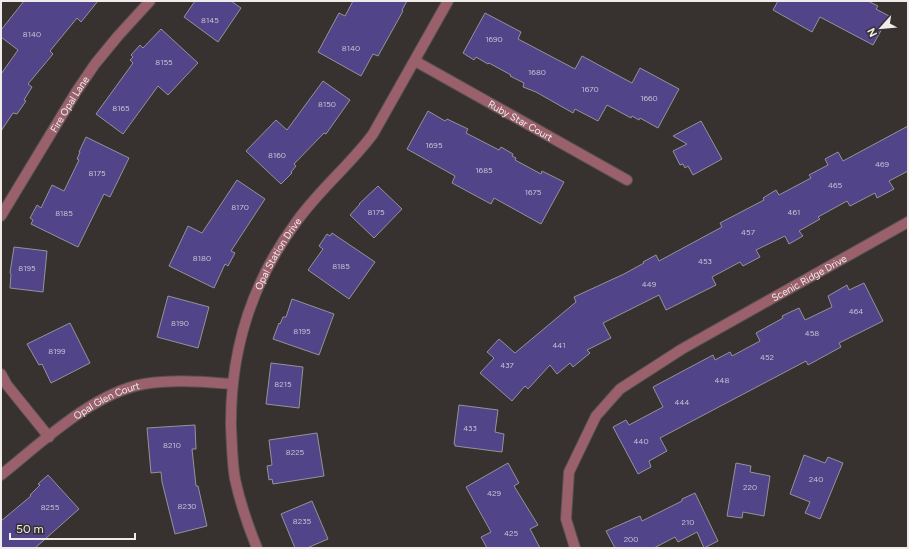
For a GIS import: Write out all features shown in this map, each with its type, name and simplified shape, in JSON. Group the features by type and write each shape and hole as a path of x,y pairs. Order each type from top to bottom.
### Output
{"street":[{"name":"Fire Opal Lane","path":"1,216 76,92 95,64 150,1"},
{"name":"Opal Station Drive","path":"257,548 242,507 235,478 231,408 234,372 240,340 251,303 279,246 313,201 358,154 373,134 448,1"},
{"name":"Ruby Star Court","path":"415,61 627,180"},
{"name":"Scenic Ridge Drive","path":"575,548 566,519 570,472 596,416 620,389 682,349 908,222"},
{"path":"1,374 7,385 49,437"},
{"name":"Opal Glen Court","path":"1,475 67,422 106,397 127,388 145,384 170,382 233,384"}],"building":[{"path":"24,1 98,1 81,22 77,18 50,51 53,54 28,84 32,87 24,100 26,101 17,114 13,113 1,131 1,74 18,50 1,37 1,30"},
{"path":"195,1 231,1 241,8 218,42 184,17"},
{"path":"353,1 407,1 378,56 373,54 361,76 318,52 339,13 345,16"},
{"path":"778,1 868,1 878,6 876,9 889,16 873,45 820,17 812,32 773,10"},
{"path":"485,13 521,32 518,39 575,69 582,56 632,83 640,68 679,89 658,128 640,118 639,120 632,116 631,118 607,105 598,121 575,109 573,113 536,92 523,87 524,83 489,63 488,64 476,57 474,60 463,53"},
{"path":"161,29 198,63 168,95 158,86 123,134 96,114 133,63 130,60 133,57 131,55 140,45 143,48"},
{"path":"323,81 350,100 326,134 324,133 294,164 296,166 291,172 292,173 281,184 246,151 276,120 287,130"},
{"path":"428,111 445,121 447,119 468,129 466,133 499,150 501,147 513,154 512,156 516,158 515,160 541,174 542,171 564,182 541,224 494,198 491,204 452,183 455,176 407,149"},
{"path":"701,121 722,159 693,175 688,166 685,168 683,164 680,165 673,151 687,144 673,136"},
{"path":"908,126 908,171 889,181 894,189 877,198 875,193 850,206 847,201 818,217 820,219 799,231 803,236 789,244 785,236 756,250 760,257 743,266 740,262 712,277 716,285 666,310 659,295 603,323 611,338 587,350 590,353 573,367 570,363 557,374 550,365 528,389 525,386 512,401 480,373 494,358 487,352 499,339 515,353 576,302 574,297 624,274 656,255 659,261 722,227 720,223 764,200 763,198 776,190 779,195 811,178 809,175 828,165 825,159 838,152 843,161"},
{"path":"86,137 129,158 110,197 104,194 78,247 31,224 33,220 30,218 37,205 41,208 52,185 64,191 79,160 77,159 79,152"},
{"path":"237,180 265,199 231,251 235,253 228,266 225,264 214,288 169,266 188,226 202,233"},
{"path":"378,186 402,209 374,238 350,215"},
{"path":"332,233 375,262 349,299 308,270 323,249 319,246 327,234 330,236"},
{"path":"14,247 47,251 43,292 10,288 10,273"},
{"path":"864,283 883,321 839,343 841,347 808,365 806,361 660,438 667,451 649,461 651,467 638,474 613,427 626,420 629,425 663,407 653,387 713,355 715,360 730,352 732,356 760,341 756,333 783,318 782,316 799,308 805,320 832,307 828,296 847,285 849,290"},
{"path":"168,296 209,307 198,348 157,337"},
{"path":"292,299 334,314 319,355 273,339 279,323 280,324 283,317 286,317"},
{"path":"70,323 90,363 51,383 42,364 39,365 27,344"},
{"path":"271,363 303,367 299,408 266,404"},
{"path":"459,405 498,410 495,432 504,434 502,452 455,446"},
{"path":"195,425 196,449 192,449 196,486 198,486 207,526 175,534 162,482 161,472 151,473 147,428"},
{"path":"317,433 324,476 273,484 272,479 269,480 267,466 272,465 269,440"},
{"path":"804,455 825,463 828,457 843,463 820,519 805,513 810,502 790,494"},
{"path":"508,463 519,483 514,486 538,525 530,529 540,548 487,548 481,537 491,532 466,487"},
{"path":"736,463 751,466 750,472 770,476 764,516 743,512 742,518 727,516"},
{"path":"48,475 79,509 35,548 1,548 1,521 31,496 30,495 40,485 38,484"},
{"path":"695,493 718,541 704,548 697,532 678,542 675,537 654,548 615,548 606,531 640,516 642,521"},
{"path":"312,501 328,539 307,548 295,548 281,514"}]}
